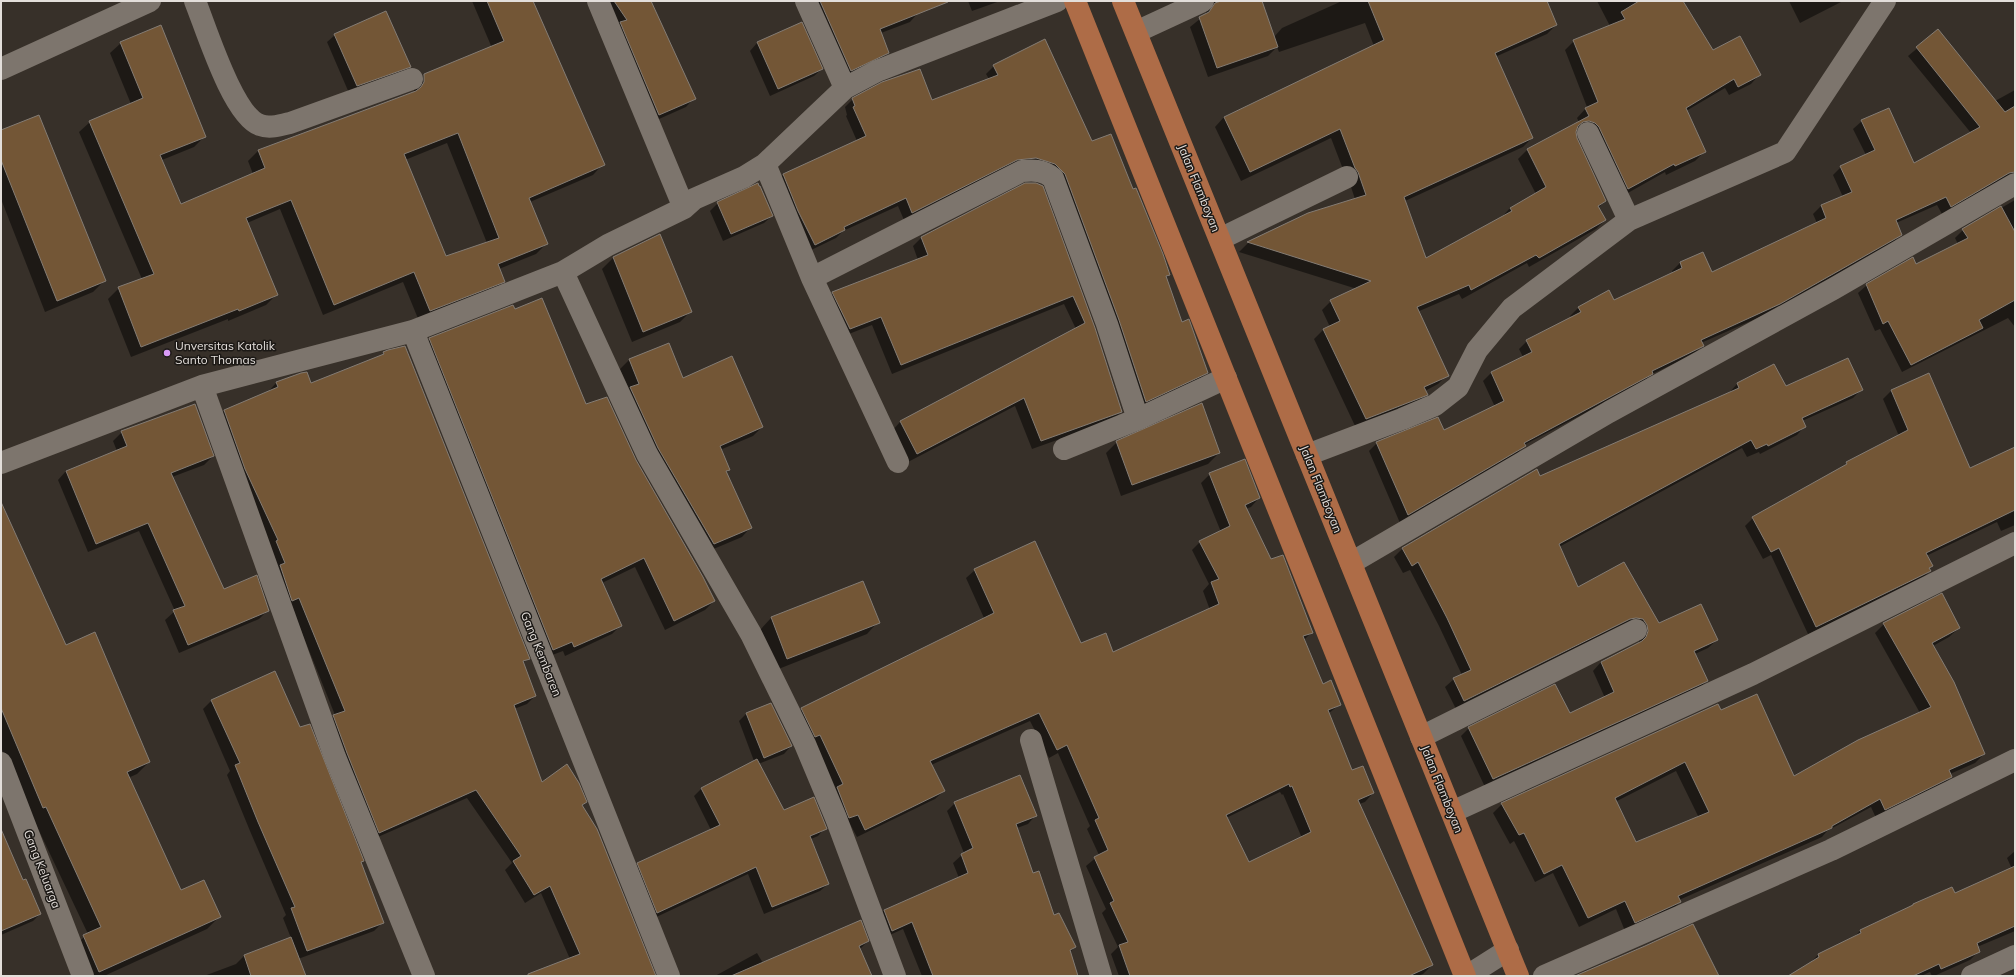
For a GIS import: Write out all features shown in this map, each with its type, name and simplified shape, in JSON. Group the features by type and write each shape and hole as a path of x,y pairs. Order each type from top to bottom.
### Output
{"main road":[{"path":"1075,1 1466,976"},
{"name":"Jalan Flamboyan","path":"1123,1 1518,976"}],"street":[{"path":"1,69 150,1"},
{"path":"195,1 232,94 244,112 259,125 274,127 290,123 412,79"},
{"path":"598,1 684,208"},
{"path":"806,1 845,88"},
{"path":"1,463 202,386 413,331 563,272 608,245 684,208 694,199 744,177 765,164 845,88 877,71 1057,1"},
{"path":"1136,32 1203,1"},
{"path":"1307,455 1435,405 1458,387 1477,350 1512,308 1629,220 1785,152 1885,1"},
{"path":"1588,133 1629,220"},
{"path":"765,164 812,278 898,462"},
{"path":"812,278 1022,171 1034,170 1045,172 1053,178 1105,317 1138,419"},
{"path":"1220,239 1347,177"},
{"path":"1351,563 1603,416 1833,289 2015,184"},
{"path":"563,272 647,454 747,628 805,744 836,818 895,976"},
{"name":"Gang Kembaren","path":"413,331 669,976"},
{"path":"1064,449 1138,419 1226,378"},
{"path":"202,386 335,758 424,976"},
{"path":"1452,812 1753,674 2015,543"},
{"path":"1421,737 1636,630"},
{"path":"1031,740 1101,976"},
{"path":"1544,976 1831,850 2015,760"},
{"name":"Gang Keluarga","path":"1,763 83,976"},
{"path":"1466,976 1508,950"},
{"path":"1972,976 2015,956"}],"building":[{"path":"487,1 533,1 605,165 529,198 548,244 498,264 505,282 430,311 414,272 334,305 291,200 246,218 278,295 141,347 118,287 154,274 89,121 143,98 120,42 161,25 206,137 160,155 181,204 265,168 258,150 416,91 424,82 424,74 504,41","holes":["458,133 499,238 446,256 404,154"]},
{"path":"614,1 651,1 696,99 659,115 620,22 627,20"},
{"path":"820,1 948,2 880,29 889,53 851,71"},
{"path":"1221,1 1262,1 1278,47 1217,68 1199,17 1209,12 1215,3"},
{"path":"1368,1 1547,1 1557,25 1495,53 1533,138 1404,197 1426,258 1512,211 1510,208 1546,187 1527,149 1589,116 1585,108 1598,102 1573,40 1625,19 1621,12 1639,1 1683,1 1713,50 1740,36 1761,75 1738,87 1734,79 1686,108 1706,152 1675,166 1674,164 1628,189 1599,127 1595,123 1589,121 1583,122 1578,126 1576,132 1577,138 1606,201 1598,206 1606,220 1539,258 1536,255 1471,290 1469,285 1417,307 1449,376 1424,387 1428,395 1366,419 1323,329 1340,321 1330,300 1371,281 1247,242 1308,213 1366,195 1340,129 1250,172 1224,117 1384,40"},
{"path":"386,11 411,67 357,86 334,34"},
{"path":"802,22 823,69 778,89 757,42"},
{"path":"1938,29 2005,112 2015,106 2015,172 2009,173 1951,207 1946,197 1896,220 1902,235 1780,304 1701,340 1704,346 1652,371 1653,374 1524,443 1526,446 1408,515 1376,442 1438,417 1444,430 1504,401 1491,372 1532,352 1526,340 1581,312 1578,307 1609,290 1614,300 1682,268 1680,262 1703,252 1712,272 1826,218 1821,205 1852,192 1840,166 1875,150 1861,120 1889,108 1914,163 1980,127 1916,47"},
{"path":"1045,39 1092,141 1111,134 1133,189 1136,188 1163,254 1170,275 1166,276 1182,322 1189,319 1208,373 1146,402 1119,320 1065,174 1055,164 1036,158 1017,160 912,213 906,198 844,227 845,230 815,245 798,211 783,174 866,136 853,107 855,106 852,98 882,82 920,69 932,100 998,75 993,65"},
{"path":"39,115 106,281 57,301 1,160 1,130"},
{"path":"758,183 773,216 731,234 717,202"},
{"path":"1025,183 1036,183 1043,186 1095,328 1122,412 1041,441 1024,398 917,454 900,421 1085,323 1073,296 901,365 881,317 850,329 832,292 928,255 921,237"},
{"path":"2001,206 2015,232 2015,300 1979,320 1983,328 1911,365 1888,321 1883,324 1866,284 1913,257 1916,264 1968,238 1962,229"},
{"path":"660,234 692,312 643,332 613,257"},
{"path":"542,298 586,404 607,397 636,460 703,577 715,601 674,621 644,558 601,579 622,626 574,647 572,642 553,650 429,338 513,305 515,309"},
{"path":"669,343 683,378 732,356 763,427 720,446 730,470 726,471 752,528 714,544 658,448 630,387 639,384 629,359"},
{"path":"405,346 530,659 523,661 536,696 514,705 542,782 567,764 579,783 587,802 582,805 597,829 656,976 528,976 528,974 580,954 550,886 534,895 513,861 521,856 476,790 379,833 347,753 333,715 345,711 299,598 292,601 280,565 285,563 276,541 278,540 245,469 224,410 278,387 276,382 301,373 307,372 311,383 384,354 383,352 388,350"},
{"path":"1848,358 1863,390 1802,418 1806,427 1768,446 1767,444 1756,449 1751,440 1559,544 1578,587 1624,562 1659,623 1701,604 1718,640 1694,651 1708,681 1493,779 1468,727 1555,684 1570,713 1614,692 1601,662 1642,641 1646,637 1648,631 1647,625 1643,619 1630,619 1464,701 1453,678 1471,670 1447,618 1418,562 1412,566 1402,548 1537,469 1540,476 1739,388 1737,383 1774,364 1786,386"},
{"path":"1929,373 1970,468 2015,447 2015,510 1926,553 1933,566 1929,568 1931,571 1816,627 1779,548 1771,552 1752,517 1847,464 1846,462 1908,430 1891,390"},
{"path":"1202,403 1220,453 1132,485 1116,441"},
{"path":"195,404 214,456 171,473 224,589 257,575 269,611 188,645 173,610 185,606 148,523 96,544 66,471 127,446 121,431"},
{"path":"1245,459 1260,498 1245,505 1271,559 1283,555 1313,633 1303,636 1323,684 1331,680 1341,705 1328,710 1352,770 1363,766 1374,793 1358,800 1433,965 1409,976 1130,976 1119,945 1128,942 1110,903 1114,901 1094,857 1108,850 1095,820 1099,818 1067,745 1057,750 1039,713 930,761 945,791 865,830 858,815 849,818 837,787 843,784 820,735 815,737 801,708 994,613 974,569 1035,541 1081,643 1106,633 1113,652 1219,604 1211,582 1219,579 1199,541 1230,526 1209,473","holes":["1289,784 1290,787 1292,786 1311,832 1249,862 1226,815"]},
{"path":"1,502 66,645 95,632 150,762 127,772 181,890 204,880 221,917 99,972 83,935 101,927 46,807 43,808 1,708"},
{"path":"863,581 880,623 787,659 771,617"},
{"path":"1942,593 1960,628 1932,643 1954,682 1985,754 1949,770 1952,777 1885,810 1880,799 1832,826 1832,828 1678,896 1681,902 1635,923 1625,901 1588,918 1562,865 1544,874 1524,833 1519,835 1501,803 1718,704 1721,710 1757,694 1794,776 1858,740 1931,707 1883,623","holes":["1685,762 1709,812 1636,842 1615,798"]},
{"path":"275,671 300,727 310,724 364,861 361,862 384,923 307,951 291,908 295,907 235,765 240,763 211,700"},
{"path":"771,703 792,746 764,758 746,713"},
{"path":"757,759 784,810 814,797 827,829 810,836 829,884 772,907 756,867 657,913 637,863 720,825 701,788"},
{"path":"1020,775 1037,816 1016,824 1033,873 1039,871 1054,915 1059,913 1076,947 1070,950 1078,976 933,976 912,922 892,931 884,910 968,873 961,854 973,848 954,802"},
{"path":"1,829 23,880 26,879 41,914 1,931"},
{"path":"2015,866 2015,926 1977,943 1980,952 1941,969 1939,964 1913,976 1788,976 1819,957 1818,954 1861,933 1860,930 1913,904 1952,887 1955,893"},
{"path":"861,920 869,941 859,946 872,976 731,976"},
{"path":"1693,924 1719,976 1575,976 1645,946"},
{"path":"291,937 306,976 251,976 244,955"}],"place":[{"name":"Unversitas Katolik Santo Thomas","path":"167,353"}]}
